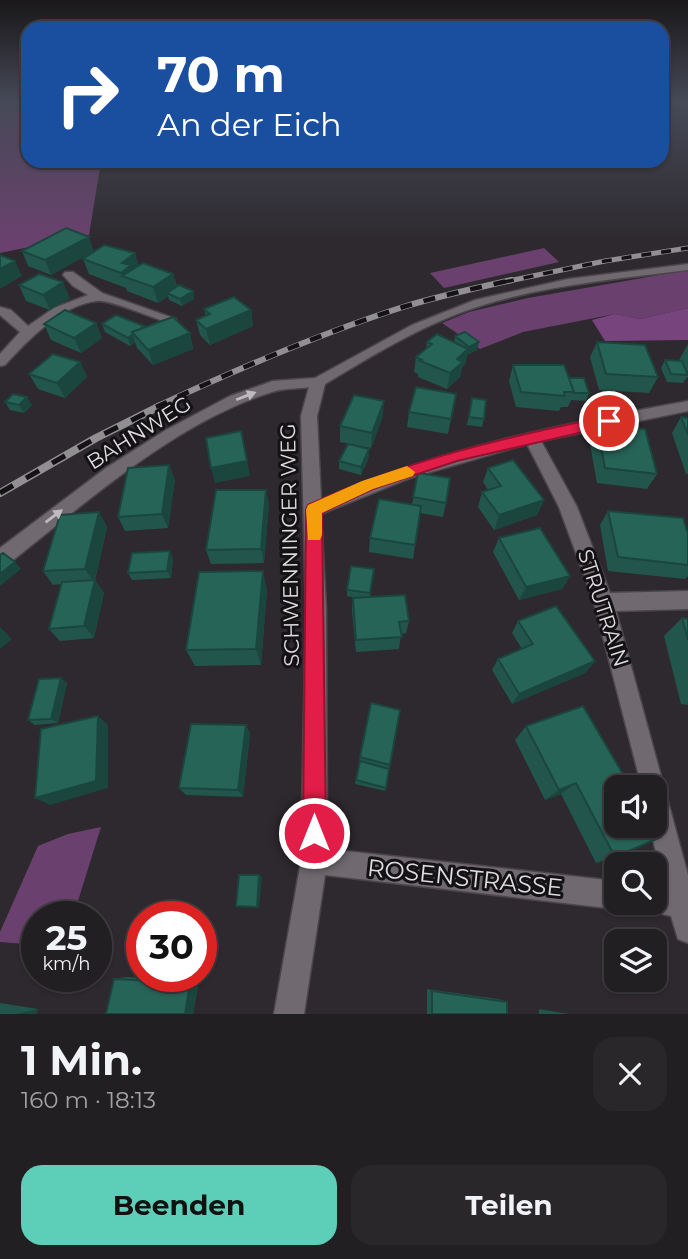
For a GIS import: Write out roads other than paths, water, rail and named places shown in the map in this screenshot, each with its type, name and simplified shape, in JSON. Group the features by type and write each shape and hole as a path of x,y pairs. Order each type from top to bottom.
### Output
{"street":[{"path":"318,382 381,346 452,312 517,294 584,281 688,267"},
{"path":"69,275 77,284 98,296 170,319"},
{"path":"0,362 28,332 58,311 98,296"},
{"path":"0,311 28,332"},
{"name":"SCHWENNINGER WEG","path":"289,1014 314,861 314,510 309,416 318,382"},
{"name":"BAHNWEG","path":"0,559 112,472 172,434 235,400 273,386 318,382"},
{"path":"314,510 368,485 455,456 531,437 688,406"},
{"name":"STRUTRAIN","path":"531,437 568,507 604,602 650,775"},
{"path":"604,602 688,600"},
{"name":"STRUTRAIN","path":"667,838 686,913"},
{"name":"ROSENSTRASSE","path":"314,861 604,894"},
{"path":"667,905 686,913"}],"railway":[{"path":"504,282 605,261 688,248"},
{"path":"156,407 278,353 372,317 430,299 512,280"},
{"path":"0,493 96,438 160,406"}]}
